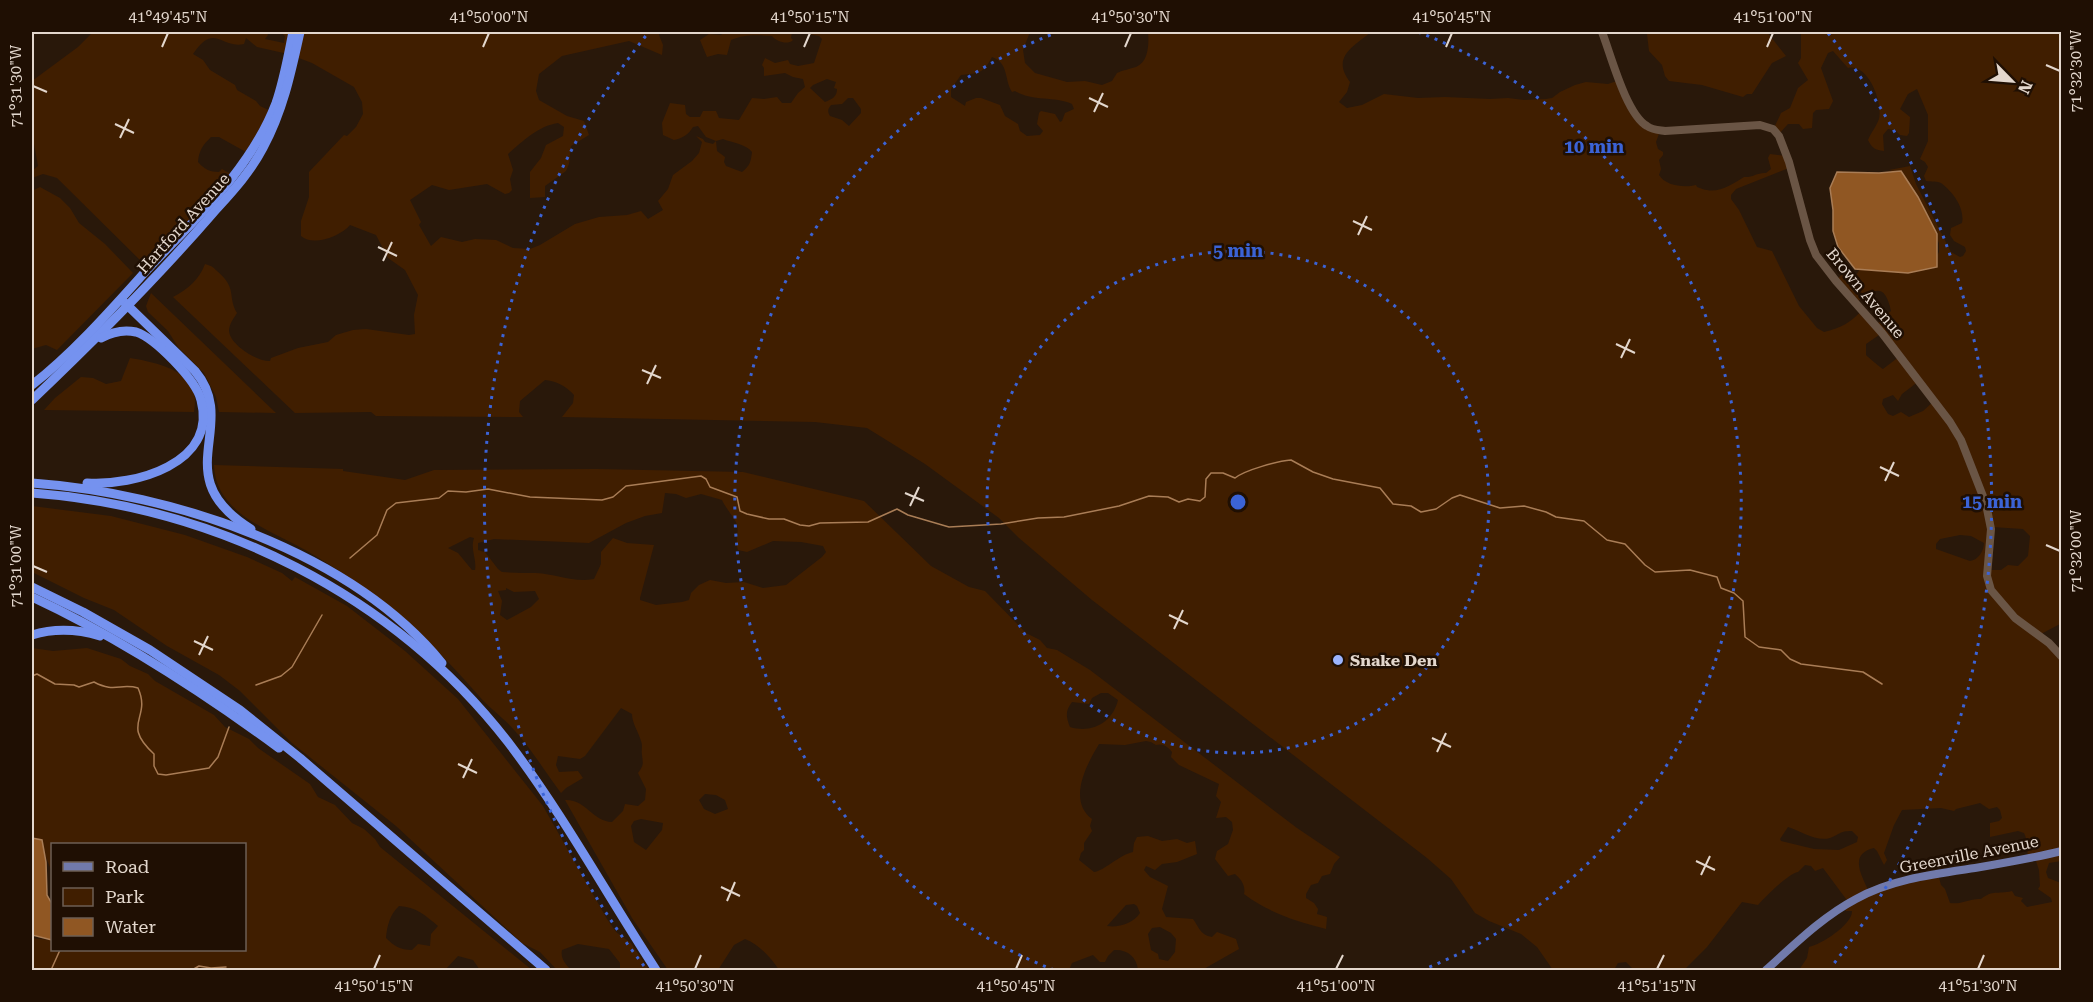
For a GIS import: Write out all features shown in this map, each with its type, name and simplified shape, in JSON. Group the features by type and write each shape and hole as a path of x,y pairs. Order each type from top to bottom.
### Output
{"highway":[{"name":"Hartford Avenue","path":"32,400 82,352 217,196 248,155 266,125 278,96 293,32"},
{"name":"Hartford Avenue","path":"32,387 195,236 256,160 284,101 300,32"},
{"path":"124,302 195,370 206,386 211,412 206,473 216,498 235,518 278,546 351,586 388,612 433,653 525,765 656,970"},
{"path":"32,482 106,484 146,477 167,468 181,458 200,431 203,409 196,386 189,376 149,339 134,332 118,331 103,337 82,352"},
{"path":"32,482 107,492 166,504 236,527 278,546"},
{"path":"32,493 96,500 163,514 220,533 277,557 318,578 369,610 417,648 462,689"},
{"path":"32,587 110,627 189,675 270,734 546,970"},
{"path":"32,597 89,625 155,663 260,734 346,799"},
{"path":"32,635 61,630 91,633 155,663"}],"main road":[{"name":"Greenville Avenue","path":"1766,970 1829,915 1881,887 1913,878 2061,851"}],"street":[{"name":"Brown Avenue","path":"1602,32 1630,106 1645,126 1665,131 1760,125 1773,129 1779,136 1789,162 1816,255 1882,333 1950,422 1961,440 1986,504 1991,529 1987,576 1991,590 2015,618 2049,643 2061,657"}],"green space":[{"path":"93,32 267,32 265,39 284,43 285,36 280,32 397,34 405,32 660,32 663,45 662,55 629,41 562,56 539,74 536,91 539,100 567,116 584,121 589,135 571,146 566,171 545,186 545,197 530,198 530,172 541,158 546,145 563,136 564,127 558,123 537,131 508,154 513,170 510,179 512,190 509,193 505,194 487,184 449,190 432,185 410,200 421,222 419,225 431,246 441,237 462,242 475,239 496,240 513,248 530,249 575,224 599,217 627,215 641,211 648,219 663,210 658,201 668,189 673,175 699,153 702,142 696,136 713,144 716,141 706,137 698,126 693,127 683,137 674,140 663,135 662,123 670,103 685,105 686,114 690,117 700,117 703,111 716,111 719,118 739,120 752,98 777,97 782,103 791,103 805,87 803,79 785,73 764,76 762,65 765,58 775,63 788,60 790,64 798,66 814,63 822,39 809,32 1030,32 1023,50 1025,63 1035,73 1067,82 1085,81 1102,85 1112,81 1117,73 1136,67 1144,61 1148,47 1148,32 1371,32 1351,48 1344,59 1343,66 1350,82 1347,92 1339,102 1347,108 1362,105 1384,94 1418,98 1546,99 1586,82 1608,84 1620,80 1636,116 1660,131 1656,142 1658,149 1663,152 1659,160 1661,169 1659,175 1666,182 1681,186 1696,185 1705,190 1717,190 1744,177 1766,173 1771,169 1768,158 1770,154 1786,156 1789,168 1736,189 1731,199 1757,247 1772,251 1799,306 1817,328 1824,332 1845,324 1862,310 1876,325 1891,311 1886,296 1878,291 1856,303 1837,279 1844,273 1854,279 1862,265 1935,259 1939,252 1939,243 1902,174 1889,170 1910,166 1916,184 1951,252 1960,257 1966,251 1965,247 1954,241 1950,235 1951,228 1962,223 1962,212 1957,201 1941,183 1926,181 1924,176 1928,167 1920,159 1928,141 1928,115 1917,89 1908,94 1900,109 1910,117 1907,136 1888,129 1883,135 1884,151 1876,149 1868,140 1879,119 1880,112 1873,85 1862,71 1848,68 1833,51 1828,53 1821,68 1833,101 1829,109 1816,110 1813,113 1812,128 1803,129 1799,124 1788,124 1778,135 1773,130 1781,113 1790,108 1798,88 1808,80 1798,63 1801,58 1801,32 2061,32 2062,623 2039,635 2061,657 2061,861 2049,863 2046,872 2048,878 2061,883 2061,970 1799,970 1807,958 1809,947 1842,928 1852,911 1846,911 1843,907 1849,903 1823,868 1815,871 1811,866 1805,865 1777,886 1758,905 1742,902 1707,947 1684,970 1634,970 1626,962 1618,963 1614,970 1553,970 1537,947 1521,934 1475,913 1451,879 1427,858 1092,600 999,518 925,464 867,428 815,422 562,417 573,403 574,395 561,384 545,380 520,401 519,412 523,417 376,416 371,412 295,413 173,297 192,284 200,275 205,264 213,268 230,288 237,313 229,331 234,342 245,352 265,361 270,361 271,358 298,348 328,342 336,335 353,330 366,329 415,334 414,315 418,295 405,270 388,258 376,235 350,225 327,239 312,240 301,236 301,221 309,197 309,172 344,135 347,136 356,127 363,114 362,102 354,87 312,63 288,54 257,47 246,38 244,44 236,45 212,38 201,45 193,54 203,60 210,70 235,85 237,90 256,101 260,106 273,112 246,152 219,137 211,137 206,143 200,151 198,162 210,171 219,172 222,169 235,180 147,267 57,178 43,174 32,178 32,171 38,166 32,133 32,81 78,47","holes":["992,57 1004,67 1012,92 1015,91 1029,97 1058,100 1072,104 1074,109 1065,113 1060,122 1055,114 1041,111 1037,124 1043,131 1040,135 1027,136 1020,131 1018,124 1005,116 1000,105 976,98 966,102 965,106 951,97 951,89 961,75 976,73 986,67","827,79 836,82 834,88 837,92 834,97 825,102 810,88","848,98 853,98 861,109 861,113 849,126 842,120 830,116 828,110 831,105 842,104","723,139 743,145 752,152 750,163 742,172 726,166 725,157 717,151 716,141","1882,333 1900,356 1883,369 1866,355 1866,344","1919,381 1934,401 1923,411 1909,417 1901,412 1893,416 1888,414 1882,404 1883,399 1893,395 1898,401 1902,394","1992,527 2023,529 2030,536 2028,556 2018,566 2008,565 2001,570 1988,570","1960,535 1971,536 1984,543 1980,555 1970,561 1936,549 1936,544 1940,539","1980,803 1989,809 1997,807 2002,818 1990,823 1990,837 2018,831 2024,833 2028,859 2035,858 2039,870 2040,886 2038,889 2051,898 2052,902 2027,907 2021,901 2023,898 2015,896 2012,891 1992,893 1981,899 1950,903 1938,874 1869,892 1859,866 1861,855 1874,848 1884,865 1887,860 1884,853 1902,810 1941,808 1954,811","1788,827 1819,839 1830,838 1848,831 1852,831 1858,837 1857,842 1839,850 1814,849 1780,839"]},
{"path":"724,32 792,32 793,40 785,43 772,36 741,37 731,40 727,55 718,54 707,57 700,40 709,34 721,35"},
{"path":"1670,32 1687,34 1767,32 1786,56 1772,63 1752,94 1743,97 1702,85 1669,81 1662,65 1649,51 1647,34"},
{"path":"40,187 60,198 70,208 79,223 105,244 133,273 57,350 46,345 32,349 32,191"},
{"path":"151,293 276,413 219,412 216,397 204,373 178,347 168,331 148,312 146,306"},
{"path":"130,358 166,367 186,379 192,387 195,398 194,412 44,410 81,377 93,378 106,384 121,381"},
{"path":"214,465 343,469 343,471 405,480 434,470 596,469 743,472 864,501 931,566 969,587 985,591 1026,633 1040,640 1047,648 1057,650 1090,670 1297,828 1340,857 1330,874 1322,876 1318,883 1311,885 1306,894 1306,898 1318,909 1317,914 1327,917 1326,929 1273,911 1244,894 1244,885 1239,878 1235,874 1228,876 1215,859 1217,851 1228,844 1233,830 1232,822 1226,817 1216,818 1221,802 1216,796 1219,784 1179,765 1171,757 1172,752 1165,746 1146,741 1125,745 1099,744 1094,752 1085,772 1080,792 1085,811 1092,819 1090,826 1092,831 1084,843 1084,850 1079,860 1094,872 1133,852 1137,837 1148,836 1162,841 1177,839 1187,843 1195,841 1197,854 1177,862 1162,864 1155,870 1146,866 1144,870 1150,877 1168,886 1162,909 1166,917 1193,919 1200,930 1208,936 1212,937 1217,932 1236,939 1239,949 1202,970 1138,970 1136,961 1130,955 1114,950 1105,962 1100,962 1093,955 1072,963 1069,970 779,970 765,952 745,939 734,945 718,970 668,970 632,918 565,800 578,803 599,818 612,822 623,811 625,804 638,806 645,800 646,789 638,773 643,764 642,745 632,714 621,708 585,756 580,759 558,756 556,765 559,772 578,771 583,778 561,793 515,731 414,629 379,599 341,572 242,515 222,494 216,480","holes":["665,493 686,498 701,494 722,500 737,525 738,550 747,552 773,541 823,546 826,552 786,585 763,588 744,582 726,583 710,580 699,585 691,593 689,600 656,605 640,600 654,545 627,543 613,538 601,552 601,564 594,579 587,580 536,573 502,572 485,552 478,550 478,543 494,539 589,543 626,523 662,513","470,537 474,538 475,570 472,570 458,553 448,548","506,588 514,592 535,591 539,599 531,607 507,620 500,615 502,601 498,591 506,590","1101,693 1108,693 1118,700 1111,714 1100,724 1086,729 1070,727 1067,714 1072,702 1089,704 1092,698","705,794 716,795 725,800 728,809 715,814 704,809 699,800","641,819 663,823 662,830 646,850 634,842 631,826 634,821","1126,905 1137,906 1140,913 1134,920 1121,925 1107,926","1160,927 1176,939 1175,952 1168,961 1159,959 1158,954 1151,950 1148,934 1152,928"]},
{"path":"32,506 111,516 185,535 247,557 282,573 292,581 295,577 347,606 405,651 458,699 543,806 607,919 616,932 631,943 649,970 620,970 620,963 609,949 578,944 562,950 565,964 571,970 557,970 540,952 522,943 396,826 292,743 240,691 219,675 167,646 114,610 32,572"},
{"path":"32,648 53,651 87,648 121,659 148,674 155,681 214,715 225,727 249,739 258,748 310,784 318,797 335,805 352,823 364,829 375,839 380,847 532,970 480,970 473,960 458,956 445,970 32,970 32,938 51,940 51,951 60,952 246,951 246,843 51,843 51,870 39,840 32,836","holes":["399,906 420,912 438,926 431,934 430,946 418,944 412,950 404,949 386,938 393,913"]}],"water":[{"path":"1901,171 1918,197 1937,234 1937,267 1908,273 1855,269 1838,247 1833,231 1830,188 1837,172"},
{"path":"32,838 42,840 46,862 47,895 51,902 51,940 32,935"}],"waterway":[{"path":"350,558 377,535 387,510 396,503 439,498 448,491 466,492 488,489 530,497 602,500 613,497 626,486 701,476 706,479 710,487 737,497 740,511 769,519 784,519 809,526 820,523 868,522 897,509 908,515 949,527 1064,517 1119,506 1149,496 1168,497 1179,502 1188,499 1200,501 1205,497 1206,479 1211,473 1223,473 1235,478 1262,466 1291,460 1313,472 1333,479 1380,488 1393,504 1411,506 1421,512 1436,509 1460,495 1500,508 1524,506 1556,517 1584,521 1607,540 1625,544 1655,572 1690,570 1717,577 1721,588 1734,593 1743,601 1745,637 1759,647 1781,650 1790,659 1801,664 1863,672 1882,684"},
{"path":"256,685 281,676 292,667 322,615"},
{"path":"32,676 37,674 55,684 79,687 94,682 107,687 138,688 142,707 138,721 139,735 154,754 154,766 158,774 166,775 209,768 218,757 229,727"},
{"path":"51,970 60,951"},
{"path":"192,970 199,966 226,967"}],"place":[{"name":"Snake Den","path":"1338,660"}]}
